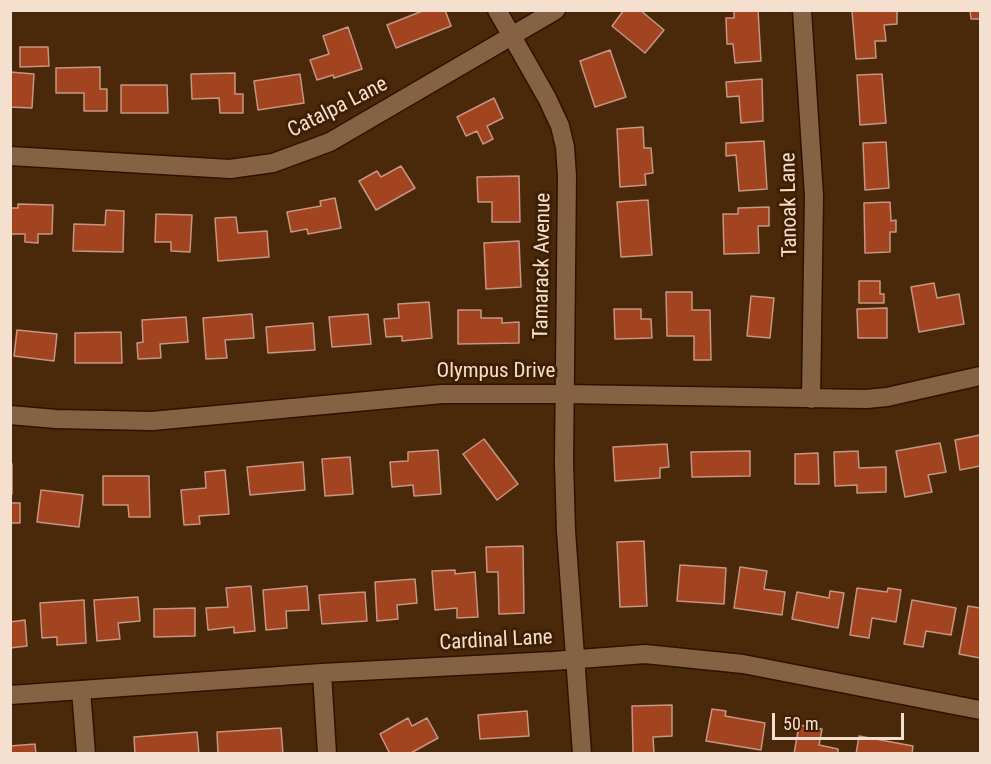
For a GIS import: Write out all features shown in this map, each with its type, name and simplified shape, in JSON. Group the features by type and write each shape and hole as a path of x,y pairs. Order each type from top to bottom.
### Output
{"street":[{"name":"Tamarack Avenue","path":"497,10 547,98 560,126 565,147 567,176 564,394 566,531 582,753"},
{"name":"Catalpa Lane","path":"10,156 230,169 273,163 330,142 556,10"},
{"name":"Tanoak Lane","path":"802,10 814,196 811,399"},
{"name":"Olympus Drive","path":"10,415 56,419 152,421 422,394 866,399 887,397 981,376"},
{"name":"Cardinal Lane","path":"10,695 322,673 645,654 743,663 981,710"},
{"path":"322,673 327,753"},
{"path":"81,690 86,753"}],"building":[{"path":"425,10 445,10 451,26 396,48 387,25"},
{"path":"624,10 640,10 664,30 645,53 612,26"},
{"path":"734,10 758,10 761,61 735,63 733,44 727,44 726,18 734,18"},
{"path":"897,10 897,24 884,25 886,41 875,41 876,58 856,59 852,11"},
{"path":"970,10 980,10 980,19 971,19"},
{"path":"348,27 362,69 334,78 333,75 317,80 310,60 329,54 323,36"},
{"path":"20,47 48,47 49,66 20,67"},
{"path":"610,50 626,97 595,107 580,61"},
{"path":"100,67 100,89 107,89 107,111 84,111 84,93 56,93 56,68"},
{"path":"10,72 34,74 32,108 10,107"},
{"path":"235,73 235,94 243,94 243,113 220,113 219,98 192,99 191,74"},
{"path":"300,74 304,103 258,110 254,81"},
{"path":"882,74 886,123 860,125 857,75"},
{"path":"762,79 763,121 741,123 739,96 727,97 726,82"},
{"path":"121,85 167,85 168,113 121,113"},
{"path":"494,98 503,118 487,126 493,139 483,144 477,131 466,136 457,117"},
{"path":"643,127 644,148 651,148 653,173 645,174 646,185 620,187 617,129"},
{"path":"764,141 767,189 739,191 736,155 726,156 726,143"},
{"path":"886,142 889,188 865,190 863,143"},
{"path":"401,166 415,188 376,210 359,181 377,171 381,177"},
{"path":"519,176 520,222 492,222 492,202 478,202 477,177"},
{"path":"335,198 341,228 308,234 307,229 291,232 287,212 321,206 320,201"},
{"path":"648,200 652,255 621,257 617,202"},
{"path":"890,202 891,221 896,220 896,232 890,232 890,252 865,253 864,203"},
{"path":"18,204 53,205 52,234 38,234 38,243 25,242 25,234 10,234 10,208 18,208"},
{"path":"769,207 769,226 758,226 759,253 724,254 723,214 738,214 738,208"},
{"path":"106,210 124,211 123,252 73,251 74,224 105,225"},
{"path":"156,214 192,215 190,252 171,251 171,242 155,242"},
{"path":"236,217 238,233 267,231 269,257 218,261 215,218"},
{"path":"519,241 521,287 486,289 484,243"},
{"path":"859,281 880,281 880,294 884,294 884,303 859,303"},
{"path":"934,283 937,298 959,294 964,324 919,332 911,287"},
{"path":"666,292 692,292 692,310 710,310 711,360 694,360 694,336 667,336"},
{"path":"751,296 774,298 770,338 747,336"},
{"path":"429,302 432,338 402,341 402,336 386,337 384,319 399,318 398,304"},
{"path":"887,308 887,338 858,338 857,309"},
{"path":"614,309 641,309 641,319 651,319 652,338 615,339"},
{"path":"458,310 481,310 481,318 502,318 502,323 519,322 519,343 458,344"},
{"path":"252,314 254,338 225,340 227,358 206,359 203,318"},
{"path":"368,314 371,344 332,347 329,317"},
{"path":"186,317 188,342 160,344 161,358 138,359 137,343 143,342 142,320"},
{"path":"313,323 315,350 268,353 266,327"},
{"path":"17,330 57,334 54,361 14,356"},
{"path":"121,332 122,363 75,363 75,333"},
{"path":"980,435 980,466 960,470 955,440"},
{"path":"484,439 518,484 497,500 463,454"},
{"path":"940,443 946,472 928,475 932,492 905,497 896,451"},
{"path":"667,444 669,467 660,468 660,478 615,481 613,447"},
{"path":"438,450 441,494 414,496 413,485 392,487 390,462 408,461 408,452"},
{"path":"750,451 750,476 692,477 691,452"},
{"path":"858,451 859,468 886,467 886,492 857,493 857,485 835,486 834,452"},
{"path":"818,453 819,484 795,484 795,454"},
{"path":"350,457 353,494 325,496 322,459"},
{"path":"303,462 305,490 250,495 247,467"},
{"path":"10,464 12,464 12,494 10,494"},
{"path":"225,470 229,514 199,516 200,524 184,525 181,490 206,488 205,472"},
{"path":"103,476 149,476 150,517 129,517 128,505 103,505"},
{"path":"41,490 83,495 79,527 37,522"},
{"path":"10,503 20,503 20,523 10,523"},
{"path":"644,541 647,606 620,607 617,542"},
{"path":"523,546 524,613 499,614 498,572 487,572 486,547"},
{"path":"680,565 726,568 724,604 677,601"},
{"path":"740,567 767,571 764,589 785,592 782,615 734,608"},
{"path":"455,570 455,574 475,572 478,617 457,618 457,608 435,610 432,571"},
{"path":"415,579 417,603 397,605 398,619 377,621 375,582"},
{"path":"251,586 255,631 234,633 234,627 208,630 206,608 228,607 226,588"},
{"path":"307,586 309,610 286,611 287,628 266,630 263,590"},
{"path":"857,588 887,592 888,588 901,590 896,622 872,618 869,638 850,635"},
{"path":"830,591 844,593 838,628 792,619 797,592 829,598"},
{"path":"365,592 367,621 322,624 319,595"},
{"path":"138,597 140,621 118,623 120,639 97,641 94,600"},
{"path":"84,600 86,643 57,645 57,637 42,638 40,603"},
{"path":"912,600 956,608 951,635 926,631 923,647 904,644"},
{"path":"968,606 980,608 980,658 959,654"},
{"path":"195,608 195,636 154,637 154,609"},
{"path":"25,620 27,646 10,648 10,622"},
{"path":"672,705 672,736 653,737 654,753 633,753 632,706"},
{"path":"712,709 726,711 725,716 765,723 761,750 706,741"},
{"path":"527,711 529,736 480,739 478,715"},
{"path":"408,718 412,726 427,718 438,738 409,754 390,754 380,734"},
{"path":"799,725 822,729 819,745 838,749 838,754 794,754"},
{"path":"281,728 283,754 218,754 217,732"},
{"path":"197,732 199,754 135,754 134,737"},
{"path":"859,736 913,746 912,754 856,754"},
{"path":"35,744 36,754 10,754 10,746"}]}
